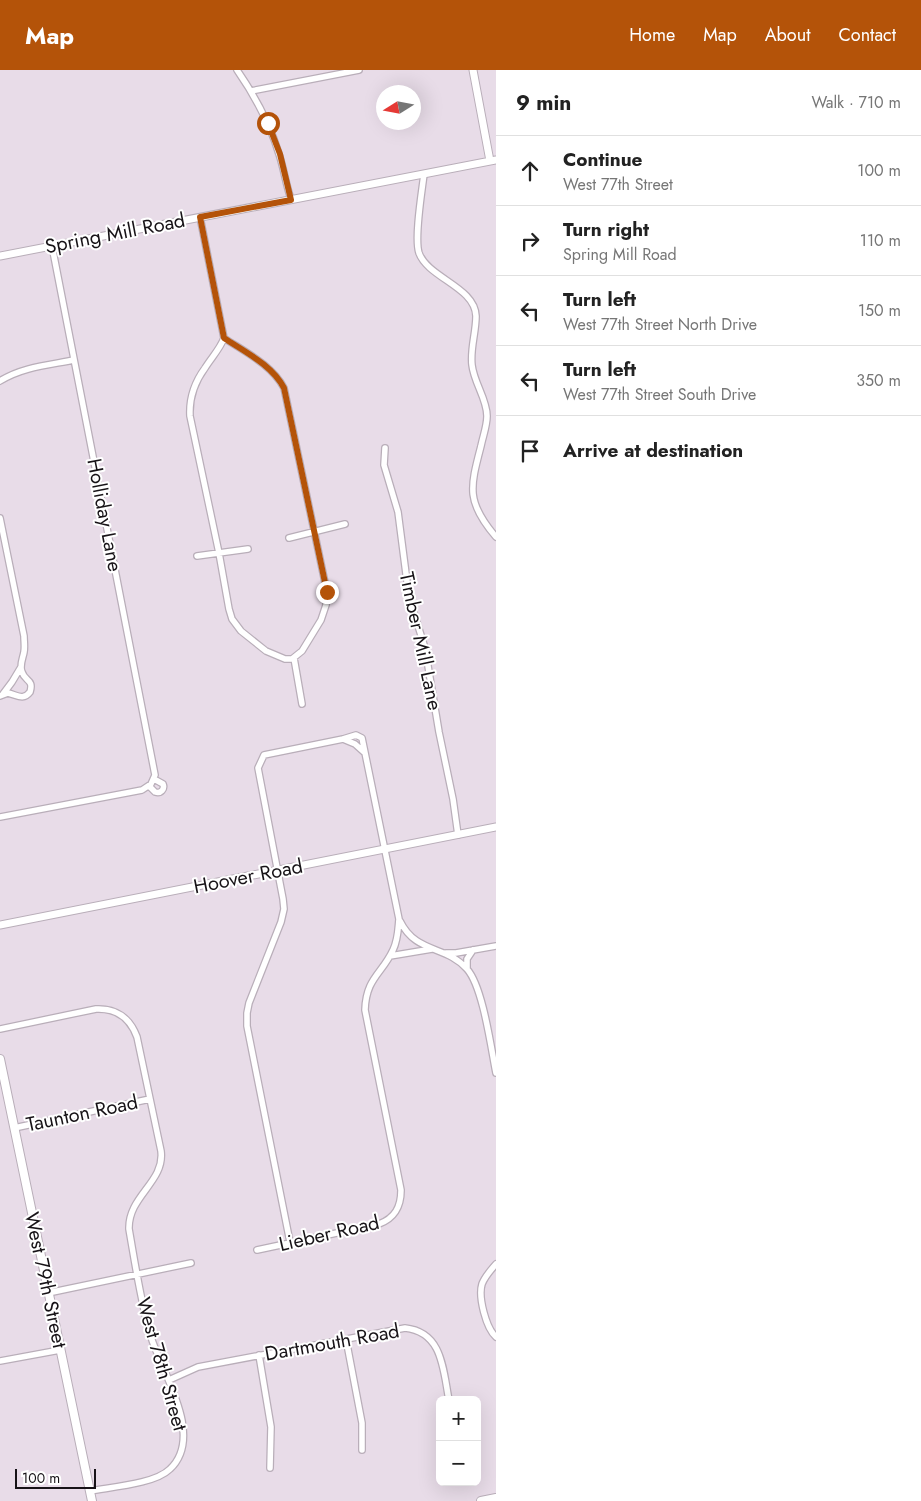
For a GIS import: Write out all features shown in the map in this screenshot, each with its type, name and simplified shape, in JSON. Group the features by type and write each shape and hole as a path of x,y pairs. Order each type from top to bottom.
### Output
{"main road":[{"name":"West 79th Street","path":"0,1060 92,1501"},
{"path":"481,1501 496,1498"}],"street":[{"path":"237,70 251,91 273,135 282,161 291,200"},
{"path":"251,91 359,70"},
{"path":"473,70 493,160"},
{"name":"Spring Mill Road","path":"0,256 493,160"},
{"path":"424,174 417,241 419,254 425,262 468,298 476,316 472,365 486,406 487,419 473,476 473,495 480,517 496,537"},
{"path":"200,217 224,338 198,379 189,408 229,609 241,631 266,650 282,658 292,659 302,651 321,620 326,605 327,592 284,388 277,376 269,369 224,338"},
{"name":"Holliday Lane","path":"52,246 153,761 155,772 152,782"},
{"path":"0,381 27,369 74,360"},
{"name":"Timber Mill Lane","path":"385,448 384,465 398,512 409,596 425,648 458,835"},
{"path":"0,518 24,636 21,666 12,682 1,695"},
{"path":"290,538 346,524"},
{"path":"197,556 248,549"},
{"path":"292,659 302,704"},
{"path":"1,695 8,693 23,697 30,692 31,684 22,674 21,666"},
{"path":"290,1242 246,1026 246,1013 249,1003 282,917 283,899 258,774 258,765 264,755 343,738 359,736 362,738 399,919 407,933 432,950 445,953 496,946"},
{"path":"343,738 366,753"},
{"path":"0,817 140,790 152,782 160,781 164,785 162,791 159,793 153,791 152,782"},
{"name":"Hoover Road","path":"0,925 496,827"},
{"path":"390,956 396,943 399,919"},
{"path":"390,956 432,950"},
{"path":"467,969 467,959 473,950"},
{"path":"445,953 467,969 473,978 480,996 496,1073"},
{"name":"Lieber Road","path":"257,1250 379,1224 389,1220 400,1204 401,1190 365,1010 366,997 370,985 390,956"},
{"name":"West 78th Street","path":"0,1029 98,1009 116,1012 131,1024 137,1037 150,1099 161,1156 158,1171 134,1204 130,1216 129,1229 151,1336 177,1401 184,1436 183,1446 176,1463 167,1472 154,1479 90,1491"},
{"name":"Taunton Road","path":"14,1128 150,1099"},
{"path":"48,1293 191,1263"},
{"path":"496,1264 485,1278 481,1291 487,1324 496,1337"},
{"name":"Dartmouth Road","path":"169,1380 198,1367 400,1328 413,1329 423,1333 433,1341 438,1350 448,1396"},
{"path":"346,1339 362,1423 362,1450"},
{"path":"0,1361 60,1350"},
{"path":"259,1355 272,1426 270,1468"}],"route":[{"path":"268,123 280,154 291,200 200,217 224,338 277,376 287,396 327,592"}]}
